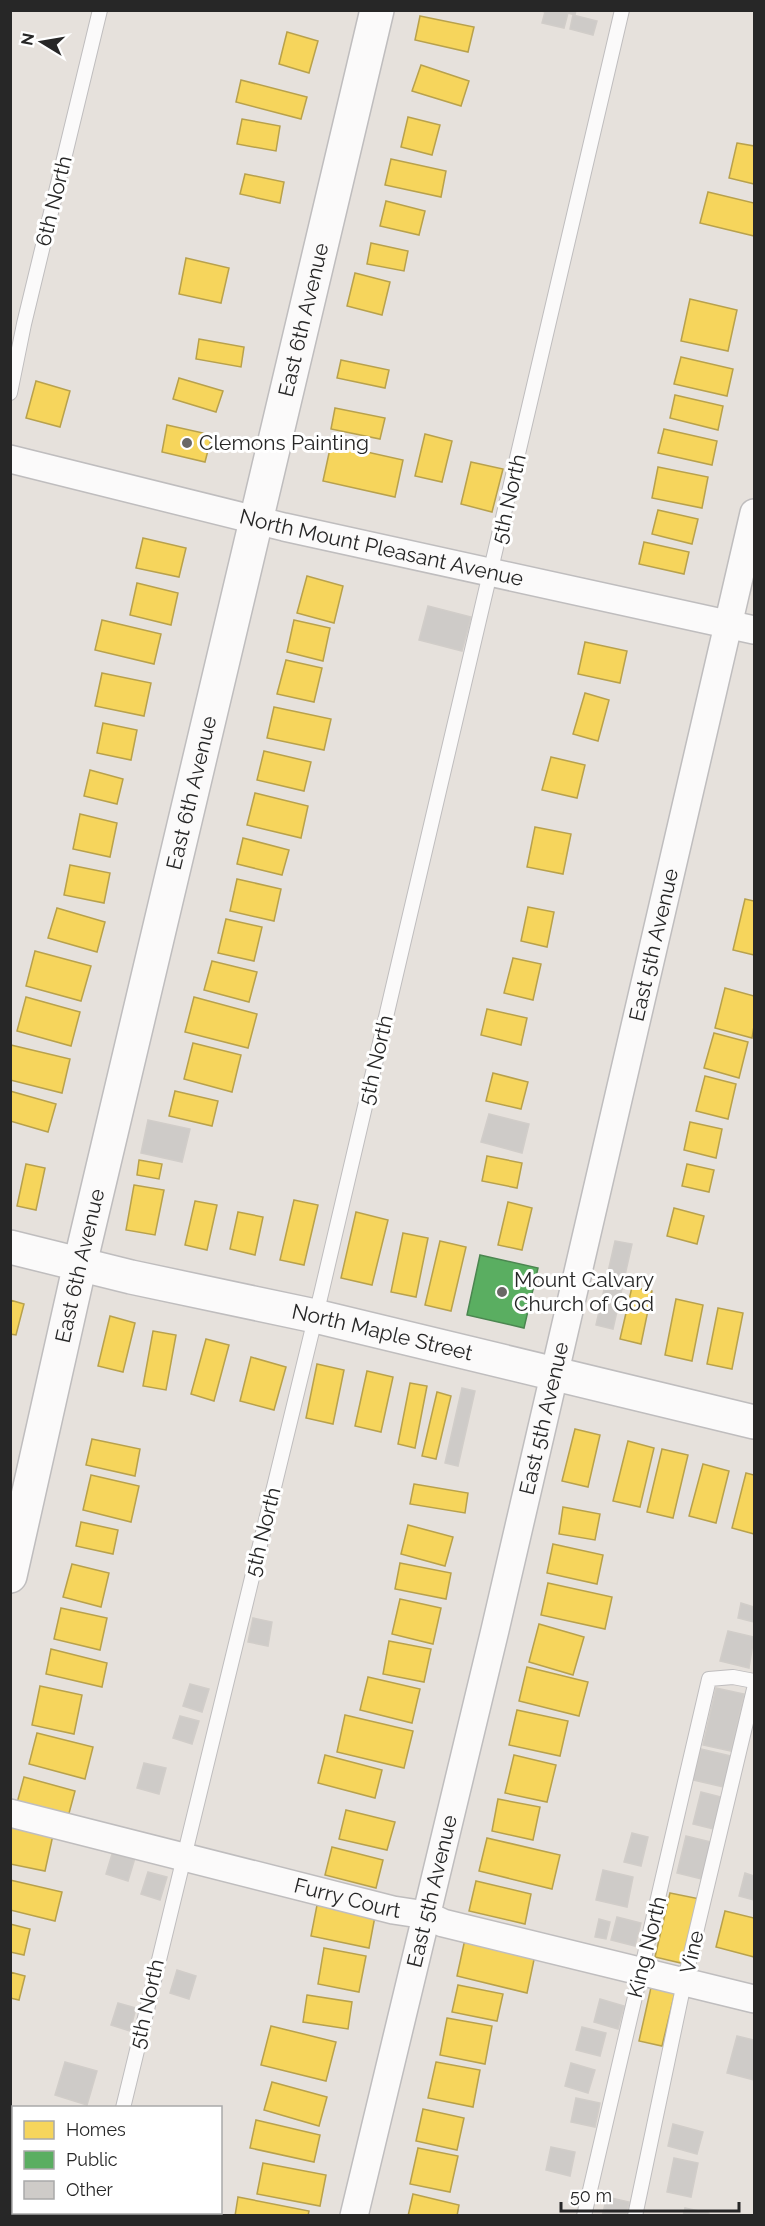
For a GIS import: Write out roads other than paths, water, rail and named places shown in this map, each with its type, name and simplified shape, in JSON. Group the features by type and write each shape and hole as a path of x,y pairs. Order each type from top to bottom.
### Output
{"street":[{"name":"East 6th Avenue","path":"10,1576 80,1264 377,10"},
{"name":"North Mount Pleasant Avenue","path":"10,459 255,519 742,627"},
{"name":"East 5th Avenue","path":"354,2216 495,1630 554,1372 742,627 754,513"},
{"name":"North Maple Street","path":"10,1247 554,1372 754,1422"},
{"name":"Furry Court","path":"10,1813 393,1910 426,1915 443,1923 754,1999"}],"lane":[{"name":"6th North","path":"10,393 24,324 100,10"},
{"name":"5th North","path":"123,2106 492,573 622,10"},
{"name":"King North","path":"584,2216 709,1679 733,1677 754,1681"},
{"name":"Vine","path":"635,2216 684,1983 754,1689"}],"place":[{"name":"Clemons Painting","path":"187,443"},
{"name":"Mount Calvary Church of God","path":"502,1292"}]}
